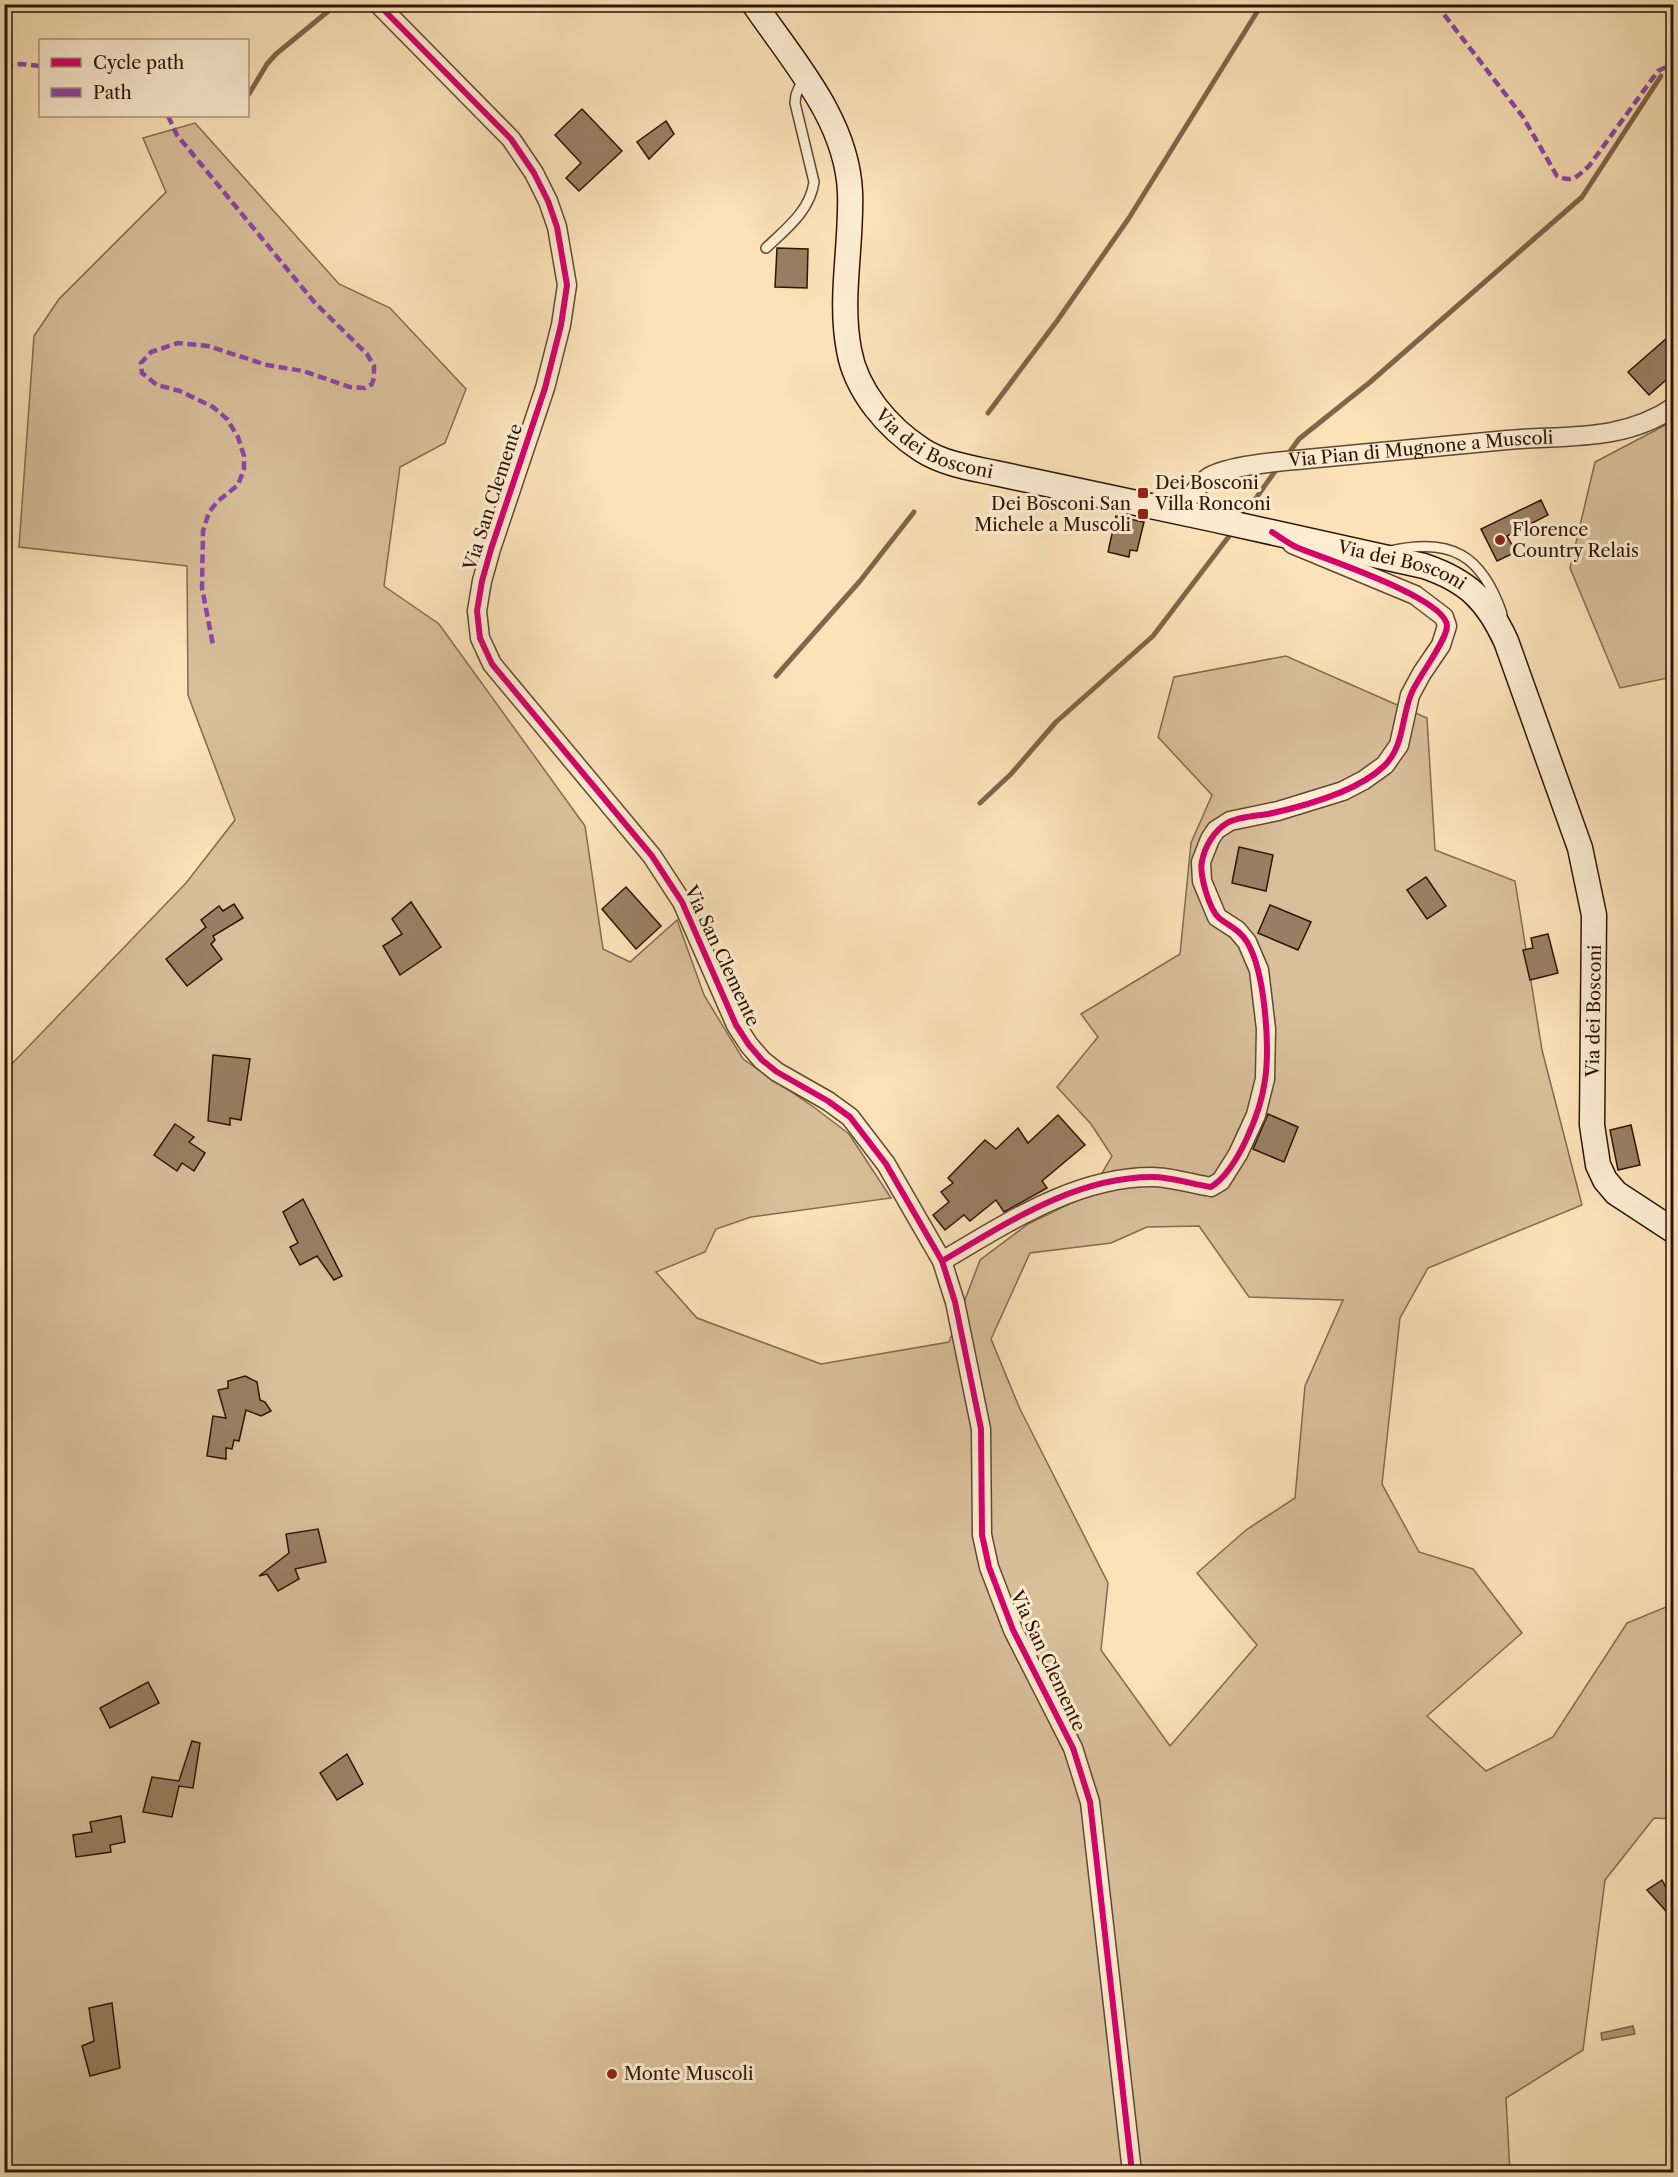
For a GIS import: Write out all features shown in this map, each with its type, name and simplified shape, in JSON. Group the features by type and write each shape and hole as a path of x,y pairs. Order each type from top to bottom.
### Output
{"main road":[{"name":"Via dei Bosconi","path":"753,4 824,107 836,132 848,172 850,195 845,325 855,374 880,414 923,451 939,459 964,466 1424,566 1453,578 1484,602 1501,629 1580,848 1594,915 1592,1125 1598,1165 1605,1180 1616,1193 1674,1230"}],"street":[{"name":"Via San Clemente","path":"378,4 511,139 534,172 557,227 567,285 561,325 545,388 506,501 482,580 477,611 480,638 492,664 668,878 694,925 731,1014 749,1045 777,1072 828,1101 850,1117 886,1164 942,1261 955,1302 981,1429 982,1534 989,1567 1013,1630 1073,1748 1090,1802 1132,2172"},
{"name":"Via Pian di Mugnone a Muscoli","path":"1179,511 1208,477 1238,468 1293,460 1548,436 1613,434 1648,422 1674,407"},
{"path":"942,1261 1014,1219 1082,1190 1132,1178 1155,1177 1211,1187 1221,1181 1256,1115 1265,1080 1266,1029 1259,970 1247,942 1237,930 1217,917 1202,881 1201,862 1216,830 1230,821 1278,811 1343,792 1385,765 1399,745 1410,695 1441,645 1447,626 1444,617 1415,595 1295,546 1272,532"}],"lane":[{"path":"766,248 800,215 813,193 814,182 795,103 803,76"}],"shaded area":[{"path":"195,123 339,284 390,308 466,389 445,443 400,467 384,586 439,624 585,826 603,949 630,962 677,920 704,995 743,1059 849,1134 891,1198 751,1217 716,1229 705,1252 656,1272 697,1318 821,1364 949,1342 980,1260 1028,1224 1090,1194 1112,1156 1091,1124 1057,1087 1098,1037 1081,1014 1180,954 1191,843 1212,795 1158,737 1174,677 1286,656 1427,718 1435,850 1515,881 1542,1050 1582,1205 1428,1268 1400,1318 1382,1484 1419,1552 1473,1569 1522,1633 1427,1716 1486,1771 1553,1737 1627,1623 1673,1604 1673,1819 1654,1818 1605,1880 1583,2050 1506,2098 1510,2172 5,2172 4,2103 8,2101 4,2097 4,1072 186,883 235,820 188,695 187,566 19,547 34,336 59,299 166,192 143,138","holes":["1199,1226 1249,1297 1343,1300 1305,1386 1295,1498 1246,1530 1197,1573 1257,1645 1170,1746 1101,1650 1108,1583 1020,1409 991,1339 1030,1253 1111,1243 1147,1227"]},
{"path":"1673,421 1673,677 1620,688 1570,568 1595,462"},
{"path":"1633,2026 1635,2034 1602,2040 1601,2033"}],"building":[{"path":"582,109 622,151 579,191 566,178 581,163 555,135"},
{"path":"666,121 674,134 649,159 637,142"},
{"path":"777,248 808,249 807,288 775,287"},
{"path":"1674,332 1674,373 1649,395 1628,372"},
{"path":"1541,500 1548,515 1507,536 1516,552 1497,561 1481,529"},
{"path":"1116,516 1144,522 1137,551 1130,550 1129,557 1108,552"},
{"path":"1239,847 1273,855 1266,891 1232,883"},
{"path":"1426,877 1446,906 1427,919 1407,890"},
{"path":"626,887 661,926 636,949 602,909"},
{"path":"411,902 441,947 400,975 383,946 402,934 392,919"},
{"path":"234,904 243,918 213,936 215,940 211,944 222,959 187,986 166,959 206,927 201,920 219,906 223,911"},
{"path":"1270,905 1311,922 1298,950 1258,933"},
{"path":"1548,934 1558,973 1530,980 1523,950 1533,948 1531,938"},
{"path":"213,1055 250,1059 241,1120 230,1118 230,1125 208,1121"},
{"path":"1268,1114 1298,1127 1284,1162 1253,1149"},
{"path":"1058,1115 1085,1145 1042,1181 1047,1188 1004,1212 996,1200 970,1221 964,1215 945,1230 933,1215 949,1202 941,1192 953,1183 948,1178 985,1140 996,1149 1018,1128 1028,1143"},
{"path":"175,1124 194,1137 189,1142 205,1153 194,1171 182,1163 177,1171 154,1155"},
{"path":"1631,1125 1640,1165 1618,1170 1610,1130"},
{"path":"303,1199 342,1276 334,1280 317,1256 300,1265 290,1247 298,1243 283,1212"},
{"path":"245,1376 257,1382 260,1400 265,1402 271,1411 261,1416 246,1410 239,1441 234,1440 232,1449 226,1448 226,1459 207,1456 213,1416 226,1418 218,1390 228,1388 228,1381"},
{"path":"318,1529 326,1562 295,1569 299,1579 278,1591 267,1574 259,1576 289,1553 286,1534"},
{"path":"148,1682 159,1703 110,1728 100,1708"},
{"path":"192,1741 200,1743 193,1788 179,1786 172,1817 143,1812 152,1777 179,1781"},
{"path":"347,1754 363,1784 337,1800 320,1773"},
{"path":"121,1816 125,1842 110,1845 111,1852 76,1857 73,1835 92,1832 90,1822"},
{"path":"1662,1880 1674,1902 1674,1920 1647,1890"},
{"path":"112,2003 120,2068 90,2076 82,2046 94,2041 89,2008"}],"waterway":[{"path":"249,94 267,64 276,54 337,4"},
{"path":"988,413 1057,321 1129,218 1262,4"},
{"path":"1286,457 1299,439 1369,383 1582,197 1661,76"},
{"path":"1242,518 1278,467"},
{"path":"776,676 860,581 914,512"},
{"path":"980,803 1011,774 1056,722 1153,636 1233,531"}],"marked path":[{"path":"1436,4 1523,117 1557,176 1563,178 1574,178 1589,166 1658,71 1674,65"},
{"path":"4,65 39,66"},
{"path":"168,117 177,135 315,303 367,354 374,366 372,384 365,388 350,387 303,371 267,365 208,346 178,343 151,352 141,363 142,373 157,385 180,391 213,407 227,419 238,437 244,456 244,469 238,485 218,501 209,512 203,531 202,588 213,645"}],"cycle path":[{"path":"378,4 511,139 534,173 548,201 557,227 567,285 561,325 545,388 482,581 477,611 480,638 492,664 652,856 682,902 736,1025 749,1045 777,1072 828,1101 850,1117 886,1164 942,1261 955,1302 981,1429 982,1535 989,1567 1013,1630 1073,1748 1090,1802 1132,2172"},
{"path":"942,1261 1042,1205 1096,1185 1124,1179 1159,1177 1211,1187 1221,1179 1247,1139 1259,1107 1265,1080 1267,1048 1265,1009 1258,971 1247,942 1238,931 1215,914 1208,899 1201,867 1205,850 1218,830 1231,821 1283,811 1330,797 1360,783 1384,766 1396,749 1412,692 1443,640 1447,626 1442,615 1427,603 1381,580 1296,547 1272,532"}],"place":[{"name":"Dei Bosconi Villa Ronconi","path":"1143,493"},
{"name":"Dei Bosconi San Michele a Muscoli","path":"1143,514"},
{"name":"Florence Country Relais","path":"1500,540"},
{"name":"Monte Muscoli","path":"612,2074"}]}
